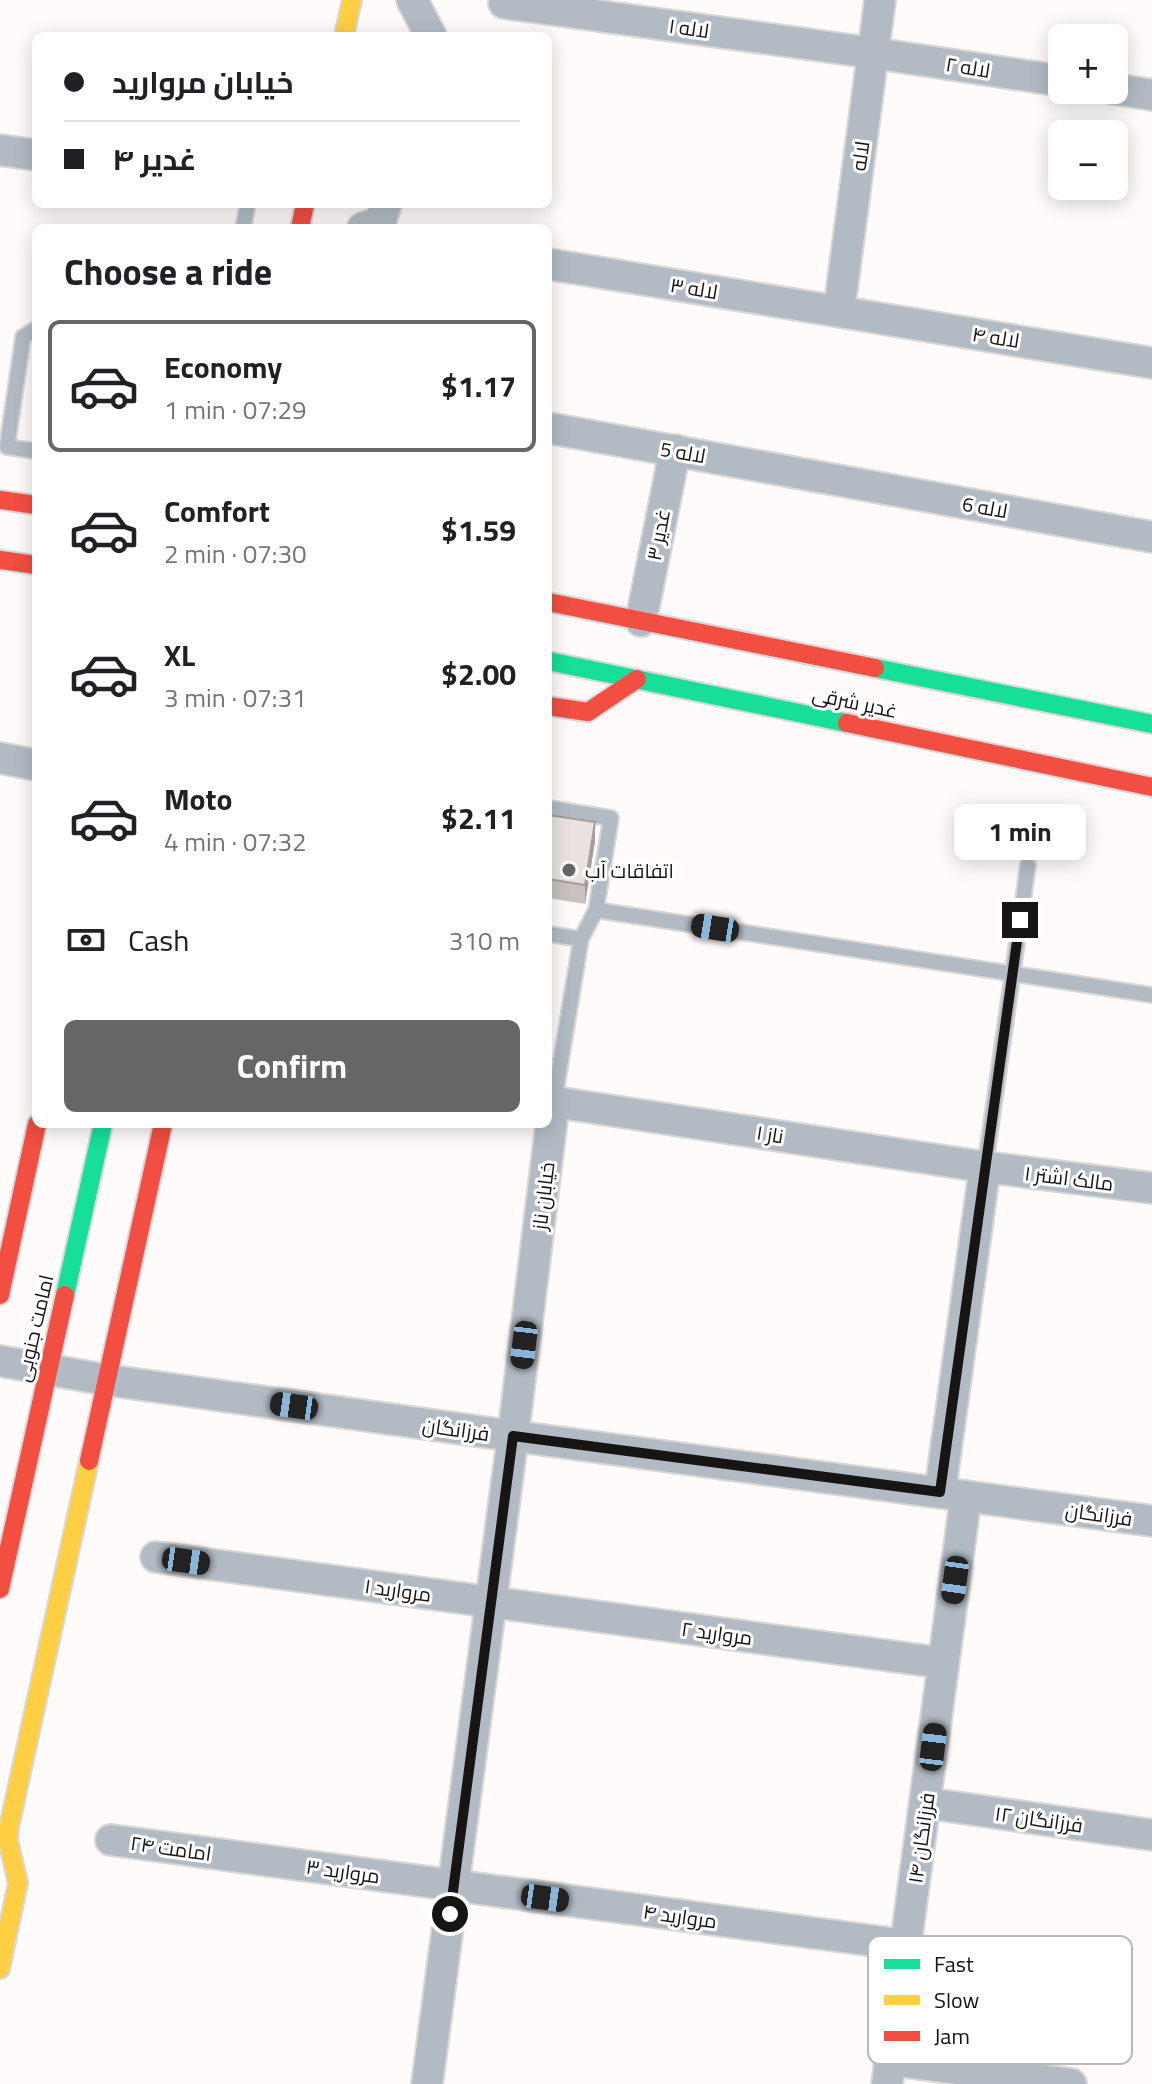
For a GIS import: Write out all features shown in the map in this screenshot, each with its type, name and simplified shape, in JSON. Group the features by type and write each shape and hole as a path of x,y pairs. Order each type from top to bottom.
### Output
{"main road":[{"path":"345,32 352,0"},
{"path":"0,500 32,504"},
{"path":"0,560 32,564"},
{"name":"غدیر شرقی","path":"552,603 1152,724"},
{"name":"غدیر شرقی","path":"552,662 1152,787"},
{"path":"552,707 588,712 637,679"},
{"path":"0,1295 36,1128"},
{"name":"امامت جنوبی","path":"0,1589 102,1128"},
{"path":"1,1958 18,1883 8,1840 9,1827 162,1128"}],"street":[{"path":"412,0 429,32"},
{"name":"لاله","path":"839,311 880,0"},
{"name":"لاله ۱","path":"504,3 873,53"},
{"name":"لاله ۲","path":"873,53 1048,79"},
{"path":"1128,91 1152,95"},
{"path":"0,150 32,154"},
{"name":"لاله ۳","path":"552,265 839,311"},
{"name":"لاله ۴","path":"839,311 1152,363"},
{"name":"لاله 5","path":"552,429 817,476"},
{"name":"غدیر ۳","path":"641,621 675,450"},
{"name":"لاله 6","path":"817,476 1152,537"},
{"path":"0,758 32,764"},
{"name":"ناز ۱","path":"552,1101 985,1167"},
{"name":"خیابان ناز","path":"427,2084 513,1436 548,1128"},
{"name":"مالک اشتر ۱","path":"985,1167 1152,1188"},
{"name":"فرزانگان ۱۴","path":"906,1936 943,1663 953,1494 985,1167"},
{"name":"فرزانگان","path":"0,1361 107,1380 1152,1521"},
{"name":"مروارید ۱","path":"156,1557 490,1602"},
{"name":"مروارید ۲","path":"490,1602 943,1663"},
{"name":"فرزانگان ۱۲","path":"926,1803 1152,1835"},
{"name":"امامت ۲۴","path":"111,1840 231,1856"},
{"name":"مروارید ۳","path":"231,1856 454,1886"},
{"name":"مروارید ۴","path":"454,1886 868,1940"},
{"path":"889,2072 1064,2084"}],"lane":[{"path":"32,331 23,337 7,447 32,450"},
{"name":"خیابان ناز","path":"552,809 611,818 596,910 581,939 552,1096"},
{"path":"985,1167 1028,865"},
{"path":"596,910 1152,995"},
{"path":"552,935 581,939"}],"building":[{"name":"اتفاقات آب","path":"552,816 595,822 585,885 552,880"}],"traffic: fast":[{"path":"552,662 847,723"},
{"path":"875,668 1152,724"},
{"path":"65,1295 102,1128"}],"traffic: slow":[{"path":"345,32 352,0"},
{"path":"0,1969 18,1883 8,1840 9,1827 89,1461"}],"traffic: jam":[{"path":"301,224 304,208"},
{"path":"0,500 32,504"},
{"path":"0,560 32,564"},
{"path":"552,603 875,668"},
{"path":"552,707 588,712 637,679"},
{"path":"847,723 1152,787"},
{"path":"0,1295 36,1128"},
{"path":"89,1461 162,1128"},
{"path":"0,1589 65,1295"}],"place":[{"name":"اتفاقات آب","path":"569,870"}],"route":[{"path":"450,1914 513,1436 940,1492 1020,920"}]}
